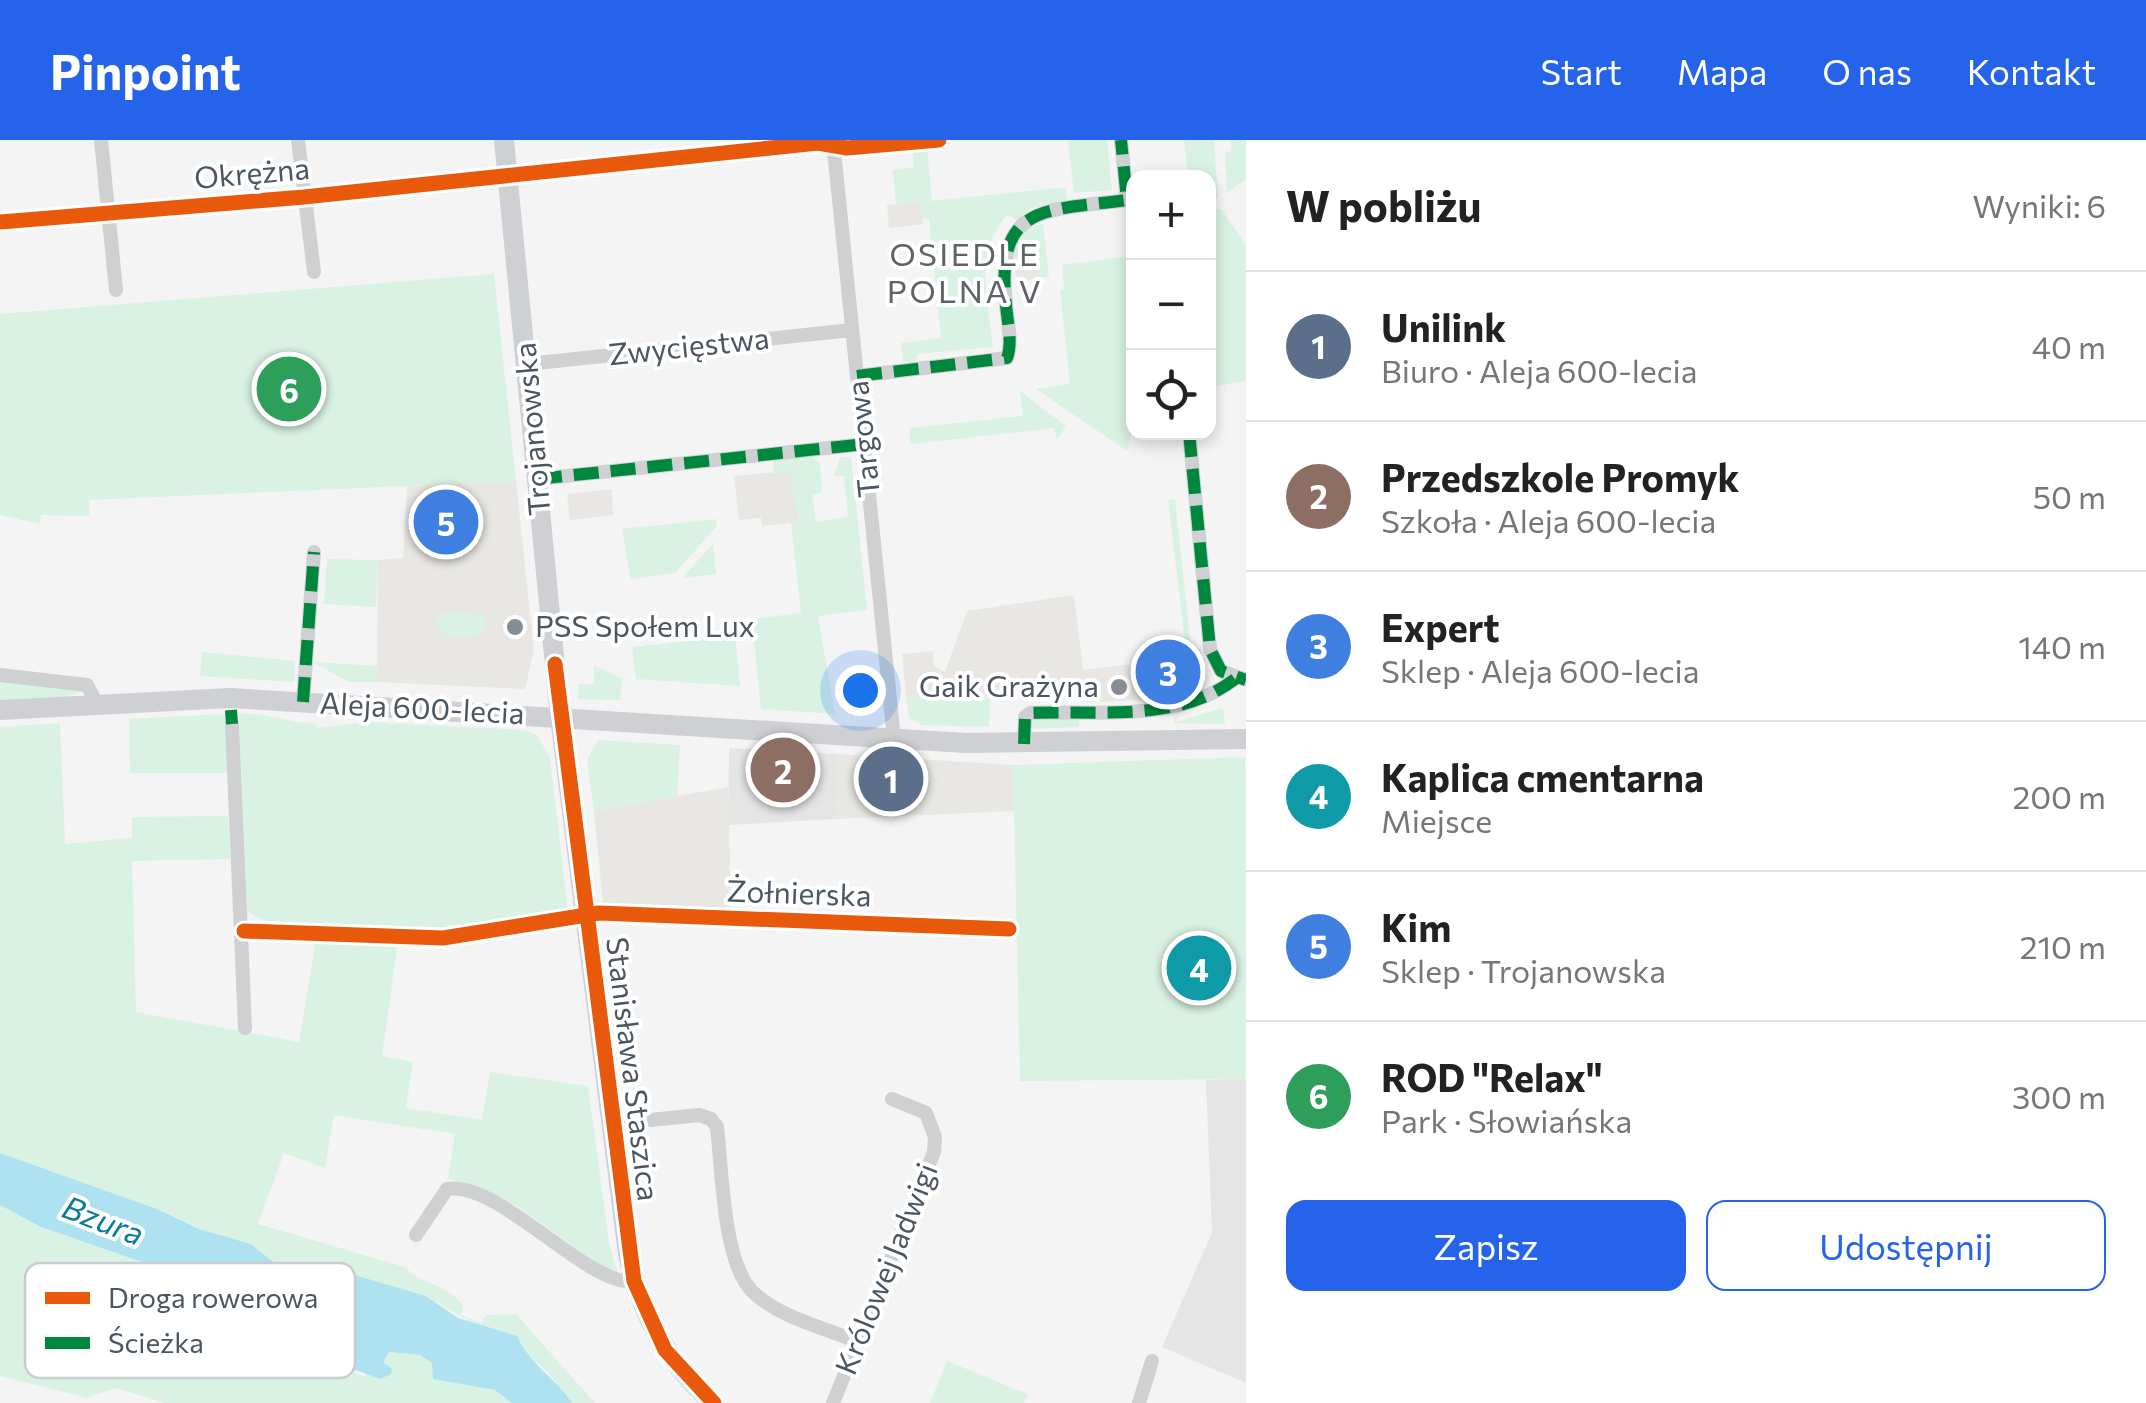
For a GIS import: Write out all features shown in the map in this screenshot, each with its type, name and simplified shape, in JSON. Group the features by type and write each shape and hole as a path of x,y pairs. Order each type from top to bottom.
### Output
{"street":[{"path":"101,140 116,290"},
{"path":"298,140 314,272"},
{"name":"Trojanowska","path":"504,140 560,717"},
{"name":"Okrężna","path":"0,222 304,197 818,144 939,140"},
{"path":"1120,140 1126,175"},
{"name":"Targowa","path":"833,143 894,739"},
{"path":"857,376 1005,360 1010,349 1002,258 1011,236 1026,221 1048,210 1126,200"},
{"name":"Zwycięstwa","path":"526,364 852,330"},
{"path":"1191,440 1210,649 1220,671 1241,680"},
{"path":"538,478 865,444"},
{"path":"302,702 314,552"},
{"path":"0,675 87,685 98,706"},
{"path":"1024,744 1025,717 1030,713 1182,707 1213,697 1241,680"},
{"name":"Aleja 600-lecia","path":"0,710 230,698 894,739 1024,744 1246,738"},
{"name":"Stanisława Staszica","path":"560,717 634,1281 666,1350 714,1403"},
{"path":"232,724 244,931 245,1028"},
{"name":"Żołnierska","path":"244,931 443,938 586,914 1010,929"},
{"name":"Królowej Jadwigi","path":"833,1403 934,1152 935,1136 926,1114 892,1099"},
{"path":"612,1124 699,1116 711,1119 717,1127 733,1252 745,1283 769,1304 858,1342"},
{"path":"416,1235 447,1189 458,1188 520,1216 620,1282 634,1281"},
{"path":"1139,1403 1152,1361"}],"shaded area":[{"path":"920,202 923,224 889,228 887,205"},
{"path":"1037,244 1040,278 1017,281 1013,247"},
{"path":"790,471 800,522 762,526 761,518 739,520 734,476"},
{"path":"516,481 534,650 525,689 377,682 378,560 403,558 407,486"},
{"path":"612,489 613,515 570,520 567,494"},
{"path":"1074,595 1083,670 1176,659 1182,699 1087,702 1086,698 906,696 902,654 933,651 934,666 945,672 967,611"},
{"path":"729,748 838,754 836,819 728,825"},
{"path":"838,754 1013,765 1014,811 836,819"},
{"path":"728,787 731,908 603,903 594,811"},
{"path":"1246,1079 1246,1383 1162,1347 1212,1233 1206,1080"}],"green space":[{"path":"1068,140 1107,140 1112,190 1074,193"},
{"path":"1184,140 1214,140 1218,198 1216,170 1188,170"},
{"path":"1231,140 1246,140 1246,179 1227,193 1225,152 1231,151"},
{"path":"927,148 932,201 1066,187 1067,201 1032,208 1018,220 1007,215 996,230 985,278 993,347 918,354 915,361 903,362 901,343 941,338 929,219 922,219 920,202 896,204 893,170 914,167 912,149"},
{"path":"1216,209 1221,209 1246,245 1246,381 1216,386"},
{"path":"1043,223 1049,277 1040,278 1037,245 1013,247 1028,229"},
{"path":"1126,257 1127,451 1036,389 1070,384 1060,290 1064,289 1062,265"},
{"path":"494,274 516,481 89,500 89,516 41,515 40,524 0,515 0,314"},
{"path":"1020,391 1066,426 1057,440 1054,428 911,444 909,428 1023,416"},
{"path":"811,456 820,463 822,493 812,495 816,522 848,517 844,476 834,476 840,457 851,457 867,610 818,616 835,714 761,709 752,619 801,613 791,522 800,521 790,472 774,473 773,460"},
{"path":"1175,499 1191,649 1201,649 1204,670 1199,675 1188,666 1168,500"},
{"path":"716,519 717,526 675,573 631,579 622,529"},
{"path":"713,544 716,574 682,578"},
{"path":"327,559 378,560 376,607 324,604"},
{"path":"442,613 483,614 487,627 475,637 443,637 435,619"},
{"path":"735,636 740,686 636,679 632,647"},
{"path":"202,652 295,661 294,682 200,676"},
{"path":"312,662 378,666 377,682 349,682"},
{"path":"594,665 622,679 620,700 578,699 579,684 594,684"},
{"path":"0,681 82,692 63,698 0,701"},
{"path":"906,696 990,698 989,727 922,725 909,718"},
{"path":"1223,708 1225,724 1174,723 1175,715 1177,722"},
{"path":"239,713 316,724 317,728 365,722 524,730 537,735 550,758 568,911 460,930 414,932 313,929 260,918 247,910"},
{"path":"225,714 228,773 130,773 129,719"},
{"path":"1079,717 1079,727 1027,729 1030,720"},
{"path":"60,723 65,844 132,838 132,817 228,816 230,859 132,861 136,1012 299,1042 316,940 398,941 382,1056 413,1062 406,1108 482,1120 490,1072 588,1086 609,1243 618,1274 603,1268 519,1207 448,1178 455,1134 334,1115 325,1168 284,1153 258,1224 405,1267 451,1293 463,1306 461,1315 481,1323 486,1315 516,1314 595,1403 572,1403 548,1372 523,1352 426,1296 355,1285 355,1263 277,1263 251,1244 199,1229 157,1209 0,1153 0,727"},
{"path":"598,740 680,745 677,796 594,811 587,760"},
{"path":"1246,757 1246,1079 1020,1081 1013,765"},
{"path":"0,1205 41,1227 145,1263 25,1263 25,1378 355,1378 355,1372 365,1377 389,1352 420,1355 474,1386 496,1390 512,1403 165,1403 115,1388 88,1398 0,1376"},
{"path":"947,1361 1028,1394 1024,1403 930,1403"}],"water":[{"name":"Bzura","path":"0,1153 157,1209 199,1229 251,1244 277,1263 145,1263 41,1227 0,1205"},
{"path":"355,1275 426,1296 458,1318 517,1336 572,1403 512,1403 495,1390 433,1379 432,1363 420,1355 389,1352 383,1362 392,1369 391,1374 380,1379 355,1370"}],"marked path":[{"path":"857,376 1007,358 1010,338 1005,271 1009,247 1018,230 1032,218 1050,211 1127,200 1121,140"},
{"path":"1190,440 1210,649 1221,671 1246,680"},
{"path":"537,479 865,444"},
{"path":"303,702 314,552"},
{"path":"1024,744 1025,717 1030,713 1110,713 1163,708 1213,693 1235,679"},
{"path":"231,710 232,724"}],"cycle path":[{"path":"0,222 304,197 818,143 847,148 939,140"},
{"path":"555,664 634,1281 665,1350 714,1403"},
{"path":"244,931 443,938 599,913 1009,929"}],"place":[{"name":"ROD \"Relax\"","path":"289,389"},
{"name":"Kim","path":"446,522"},
{"name":"PSS Społem Lux","path":"515,627"},
{"name":"Expert","path":"1168,672"},
{"name":"Gaik Grażyna","path":"1119,687"},
{"name":"Przedszkole Promyk","path":"783,770"},
{"name":"Unilink","path":"891,779"},
{"name":"Kaplica cmentarna","path":"1199,968"}],"district":[{"name":"OSIEDLE POLNA V","path":"965,274"}]}
